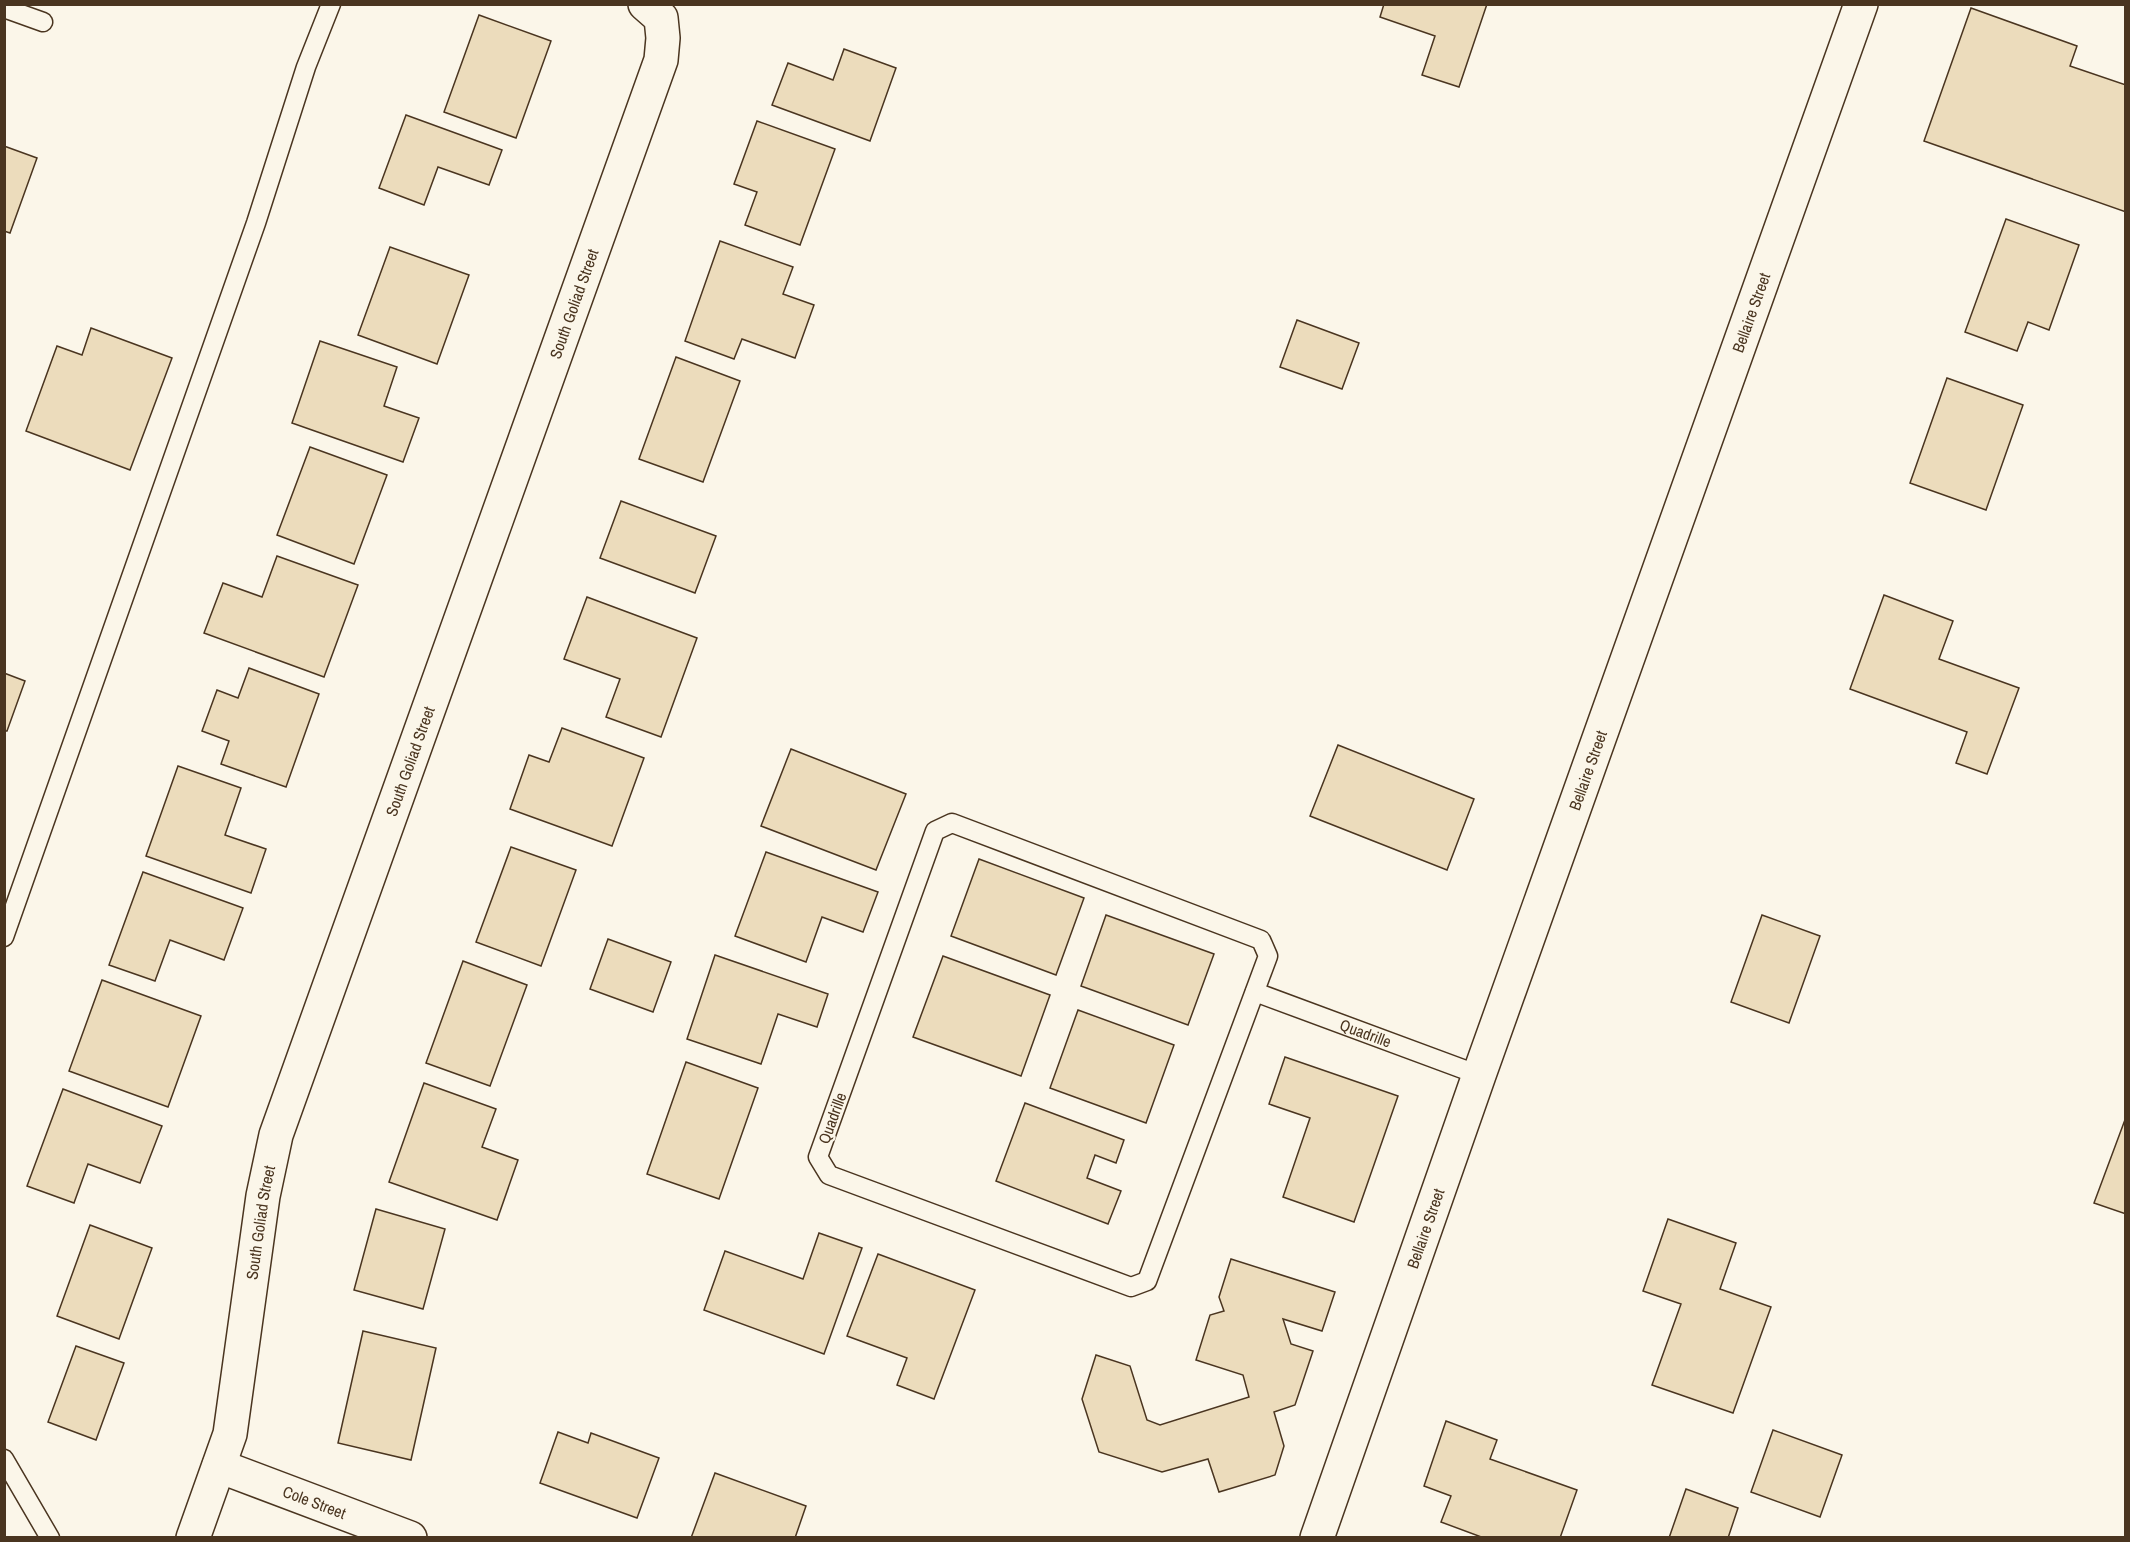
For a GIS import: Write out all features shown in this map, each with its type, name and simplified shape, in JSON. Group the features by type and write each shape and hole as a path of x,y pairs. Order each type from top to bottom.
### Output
{"street":[{"name":"South Goliad Street","path":"193,1538 230,1434 265,1187 276,1135 661,60 663,38 660,18 645,4"},
{"name":"Bellaire Street","path":"1317,1538 1479,1075 1861,4"},
{"name":"Cole Street","path":"219,1466 410,1538"}],"lane":[{"path":"4,937 256,223 306,67 331,4"},
{"path":"4,8 43,22"},
{"name":"Quadrille","path":"952,823 1261,940 1268,956 1255,992 1147,1281 1131,1287 829,1175 818,1157 935,831 952,823"},
{"name":"Quadrille","path":"1255,992 1479,1075"},
{"path":"4,1459 50,1538"}],"building":[{"path":"1384,4 1487,4 1459,87 1422,75 1435,36 1380,17"},
{"path":"1971,8 2077,46 2070,66 2126,85 2126,212 1924,141"},
{"path":"479,15 551,41 516,138 444,112"},
{"path":"844,49 896,68 870,141 772,105 788,63 833,80"},
{"path":"406,115 502,150 489,185 438,167 424,205 379,188"},
{"path":"757,121 835,149 800,245 745,225 757,192 734,184"},
{"path":"4,146 37,158 10,233 4,231"},
{"path":"2006,219 2079,245 2049,330 2028,322 2017,351 1965,332"},
{"path":"720,241 793,267 783,294 814,305 795,358 742,339 734,359 685,341"},
{"path":"390,247 469,275 437,364 358,335"},
{"path":"1297,320 1359,343 1342,389 1280,367"},
{"path":"91,328 172,358 130,470 26,431 57,346 82,355"},
{"path":"320,341 397,367 384,406 419,418 403,462 292,423"},
{"path":"676,357 740,381 703,482 639,459"},
{"path":"1947,378 2023,405 1986,510 1910,483"},
{"path":"310,447 387,475 354,564 277,535"},
{"path":"621,501 716,536 695,593 600,558"},
{"path":"277,556 358,585 324,677 204,633 223,583 262,597"},
{"path":"1884,595 1953,621 1939,659 2019,688 1987,774 1956,763 1967,732 1850,689"},
{"path":"587,597 697,638 661,737 606,717 620,679 564,659"},
{"path":"249,668 319,694 286,787 221,764 229,741 202,731 217,690 238,698"},
{"path":"4,673 25,681 7,731 4,731"},
{"path":"562,728 644,758 612,846 510,809 529,755 549,762"},
{"path":"1338,745 1474,799 1447,870 1310,816"},
{"path":"791,749 906,794 876,870 761,826"},
{"path":"178,766 241,788 225,835 266,849 251,893 146,856"},
{"path":"511,847 576,870 541,966 476,942"},
{"path":"766,852 878,892 863,932 822,917 806,962 735,936"},
{"path":"979,859 1084,898 1056,975 951,936"},
{"path":"143,872 243,908 224,960 170,940 155,981 109,965"},
{"path":"1106,915 1214,954 1188,1025 1081,986"},
{"path":"1762,915 1820,936 1789,1023 1731,1002"},
{"path":"608,939 671,962 653,1012 590,989"},
{"path":"715,955 828,994 817,1027 778,1014 761,1064 687,1039"},
{"path":"943,956 1050,995 1021,1076 913,1037"},
{"path":"463,961 527,985 490,1086 426,1063"},
{"path":"102,980 201,1016 168,1107 69,1071"},
{"path":"1078,1010 1174,1045 1146,1123 1050,1088"},
{"path":"1285,1057 1398,1096 1354,1222 1283,1197 1310,1118 1269,1104"},
{"path":"686,1062 758,1088 719,1199 647,1174"},
{"path":"424,1083 496,1109 482,1147 518,1160 497,1220 389,1182"},
{"path":"63,1089 162,1126 140,1183 88,1164 74,1203 27,1186"},
{"path":"1025,1103 1124,1140 1116,1163 1095,1155 1087,1178 1121,1191 1108,1224 996,1181"},
{"path":"2126,1117 2126,1214 2094,1203"},
{"path":"376,1209 445,1229 423,1309 354,1290"},
{"path":"1668,1219 1736,1243 1720,1289 1771,1307 1733,1413 1652,1385 1681,1304 1643,1291"},
{"path":"90,1225 152,1248 119,1339 57,1316"},
{"path":"819,1233 862,1248 824,1354 704,1310 725,1251 803,1279"},
{"path":"878,1254 975,1290 934,1399 897,1385 907,1358 847,1336"},
{"path":"1231,1259 1335,1292 1322,1331 1283,1319 1291,1344 1313,1351 1295,1405 1274,1412 1284,1446 1275,1475 1219,1492 1208,1459 1162,1472 1099,1452 1082,1399 1096,1355 1130,1366 1147,1420 1160,1425 1249,1397 1243,1375 1196,1360 1210,1315 1224,1311 1219,1297"},
{"path":"363,1331 436,1348 411,1460 338,1443"},
{"path":"76,1346 124,1363 96,1440 48,1422"},
{"path":"1446,1421 1497,1440 1490,1459 1577,1490 1560,1538 1484,1538 1441,1522 1451,1496 1424,1486"},
{"path":"1773,1430 1842,1455 1820,1517 1751,1492"},
{"path":"558,1432 588,1443 591,1433 659,1458 637,1518 540,1483"},
{"path":"715,1473 806,1506 795,1538 691,1538"},
{"path":"1686,1489 1738,1508 1728,1538 1669,1538"}]}
